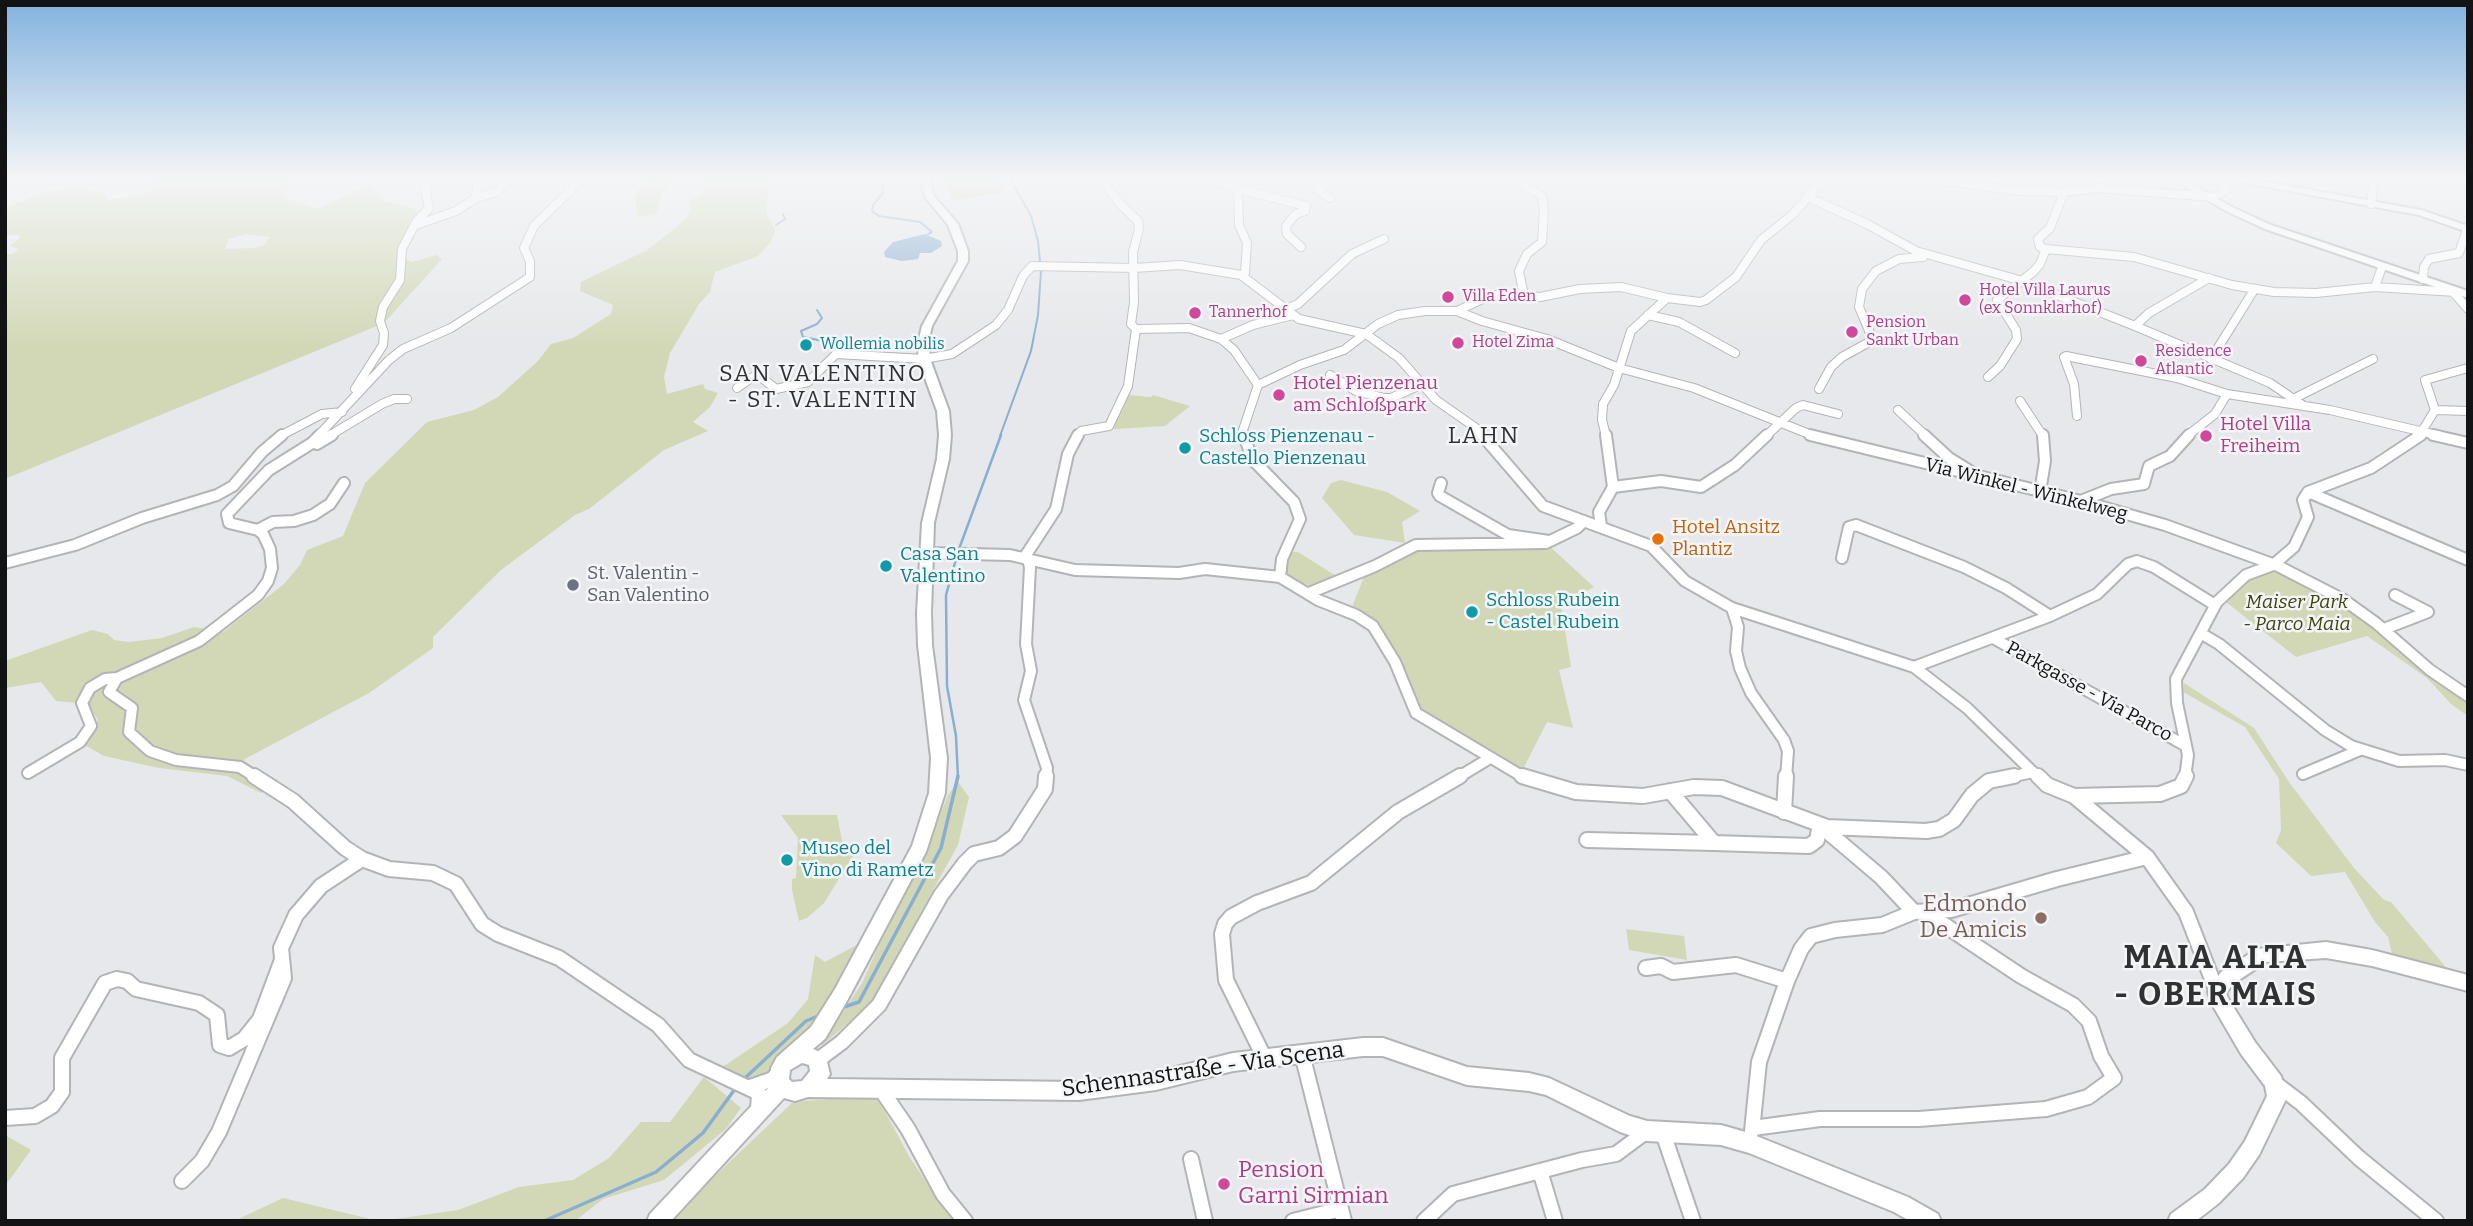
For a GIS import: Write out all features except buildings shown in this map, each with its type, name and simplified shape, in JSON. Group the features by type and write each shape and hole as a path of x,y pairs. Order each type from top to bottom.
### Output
{"street":[{"path":"342,412 344,404 381,350 384,338 380,321 383,307 400,280 400,258 410,234"},
{"path":"344,483 330,505 313,515 294,521 273,522 258,530 233,525 227,519 227,514 264,475 302,451 390,360 404,349 451,328 530,277 530,261 524,248 530,234"},
{"path":"753,1105 791,1079 842,995 920,847 937,793 939,758 925,645 929,516 943,459 945,435 943,411 925,359 927,326 963,261 958,234"},
{"path":"1138,234 1133,252 1134,302 1131,324 1136,329 1189,328 1221,339 1234,350 1258,385 1243,430 1247,450 1252,459 1294,502 1300,519 1282,559 1280,577"},
{"path":"1241,275 1245,273 1247,243 1243,234"},
{"path":"1287,234 1301,247"},
{"path":"1524,296 1519,270 1527,254 1542,242 1542,234"},
{"path":"1457,311 1492,295 1540,297 1580,289 1620,287 1667,298 1700,302 1719,293 1736,277 1761,240 1768,234"},
{"path":"1886,234 1930,257 2019,280 2135,326 2270,383 2304,406"},
{"path":"2043,234 2038,239 2040,247 2046,249 2134,257 2254,290 2308,293 2375,287 2468,295"},
{"path":"2289,234 2423,279 2454,292 2468,309"},
{"path":"2423,279 2424,267 2429,259 2459,253 2465,234"},
{"path":"1221,339 1290,312 1335,267 1352,254 1384,239"},
{"path":"1989,377 2000,366 2017,339 2016,330 1997,300 2040,264 2046,249"},
{"path":"1819,389 1831,367 1842,357 1872,340 1859,307 1862,289 1876,271 1899,259 1930,257"},
{"path":"737,388 757,374 776,389 808,382 836,354 925,359 953,354 996,325 1029,268 1043,265 1133,268 1180,265 1241,275 1290,312 1366,334 1399,358 1420,385 1476,428 1535,499 1559,514 1601,526 1651,546 1685,581 1732,608 1914,667 1967,708 2052,789 2074,796 2160,793 2176,790 2181,786 2187,773 2186,746 2176,704 2176,679 2216,605 2246,575 2273,565 2294,547 2308,517 2303,500 2308,492 2371,468 2421,435 2435,410 2425,380 2468,368"},
{"path":"2375,287 2382,267"},
{"path":"2135,326 2149,313 2209,278"},
{"path":"2211,359 2254,290"},
{"path":"1601,526 1599,512 1613,487 1602,409 1631,331 1667,298"},
{"name":"Via Winkel - Winkelweg","path":"1258,385 1300,365 1344,350 1388,320 1410,312 1457,311 1482,321 1547,339 1619,368 1694,388 1777,424 1849,447 2076,499 2175,529 2273,565 2318,585 2384,629 2430,670 2468,696"},
{"path":"1648,315 1688,327 1735,353"},
{"path":"1026,559 1056,509 1068,454 1077,436 1081,431 1104,428 1112,422 1128,386 1136,329"},
{"path":"2077,416 2074,384 2064,356 2177,378 2227,394 2424,430 2468,443"},
{"path":"2295,398 2373,359"},
{"path":"1330,375 1356,391 1384,398 1391,398 1420,385"},
{"path":"1898,410 1960,467 1972,472 2041,486 2076,499 2111,489 2144,484 2149,466 2170,456 2183,440 2214,414 2227,394"},
{"path":"302,451 312,449 382,404 407,399"},
{"path":"2020,401 2043,433 2045,461 2041,486"},
{"path":"1613,487 1661,481 1701,487 1735,465 1777,424 1803,405 1838,414"},
{"path":"2435,410 2468,411"},
{"path":"5,564 75,545 142,518 217,495 233,486 262,452 282,435 314,417 342,412"},
{"path":"1441,483 1438,493 1440,496 1508,535 1544,538 1552,542"},
{"path":"2308,492 2468,560"},
{"path":"1309,593 1375,566 1416,545 1526,545 1552,542 1584,521"},
{"path":"1842,558 1850,527 1856,525 1964,567 2006,588 2050,616"},
{"path":"28,773 80,742 91,726 82,703 90,688 105,679 117,678 199,641 258,595 268,580 272,562 268,543 258,530"},
{"path":"928,553 952,552 1026,559 1075,570 1179,573 1205,569 1280,577 1318,600 1356,615 1373,626 1395,662 1416,713 1529,780 1576,792 1643,796 1694,787 1722,788 1820,825 1926,831 1939,829 1954,820 1972,795 1989,782 2033,772"},
{"path":"817,1062 842,1042 879,1005 941,895 965,863 974,854 999,848 1015,836 1045,789 1047,768 1024,701 1031,671 1026,644 1030,567 1026,559"},
{"path":"1914,667 2050,616 2098,594 2128,564 2137,561 2154,567 2216,605"},
{"path":"2384,629 2428,612 2395,595"},
{"path":"1732,608 1738,627 1737,651 1740,668 1751,693 1784,740 1788,751 1784,812"},
{"path":"2202,634 2219,644 2325,730 2360,750 2399,761 2445,760 2468,765"},
{"name":"Parkgasse - Via Parco","path":"1993,638 2186,746"},
{"path":"117,678 109,692 132,708 129,732 141,745 176,760 233,765 248,771 293,801 345,848 362,859 389,869 433,873 456,884 482,924 498,934 559,958 658,1025 689,1060 714,1074 753,1105"},
{"path":"2303,774 2360,750"},
{"path":"1265,1059 1226,980 1222,934 1225,924 1231,917 1257,903 1311,883 1398,812 1490,758"},
{"path":"1670,791 1714,843"},
{"path":"2074,796 2147,857 2186,912 2228,1018 2274,1082 2301,1103 2359,1158 2436,1221"},
{"path":"1587,840 1809,846 1817,841 1820,825"},
{"path":"1820,825 1919,912 2073,1005 2089,1021 2101,1056 2114,1079 2088,1097 2046,1109 1919,1119 1820,1119 1751,1135 1759,1062 1787,981 1801,949 1811,936 1835,930 1882,925 1919,912 1951,909 2147,857"},
{"path":"182,1181 202,1161 219,1132 284,978 281,948 286,934 308,898 362,859"},
{"path":"2217,992 2227,978 2263,954 2300,951 2338,951 2468,983"},
{"path":"5,1118 35,1116 52,1106 62,1092 62,1058 105,983 117,979 127,981 136,989 199,1003 217,1015 220,1045 229,1048 244,1039 260,1018 282,960"},
{"path":"1646,968 1661,966 1673,972 1737,965 1787,981"},
{"path":"657,1221 753,1105 791,1079 817,1079 820,1030"},
{"name":"Schennastraße - Via Scena","path":"791,1079 854,1086 1015,1092 1079,1091 1156,1081 1233,1062 1383,1047 1467,1076 1529,1082 1549,1087 1627,1125 1655,1132 1751,1135 1901,1204 1931,1221"},
{"path":"791,1079 802,1054 817,1062"},
{"path":"1293,1221 1342,1215 1302,1054"},
{"name":"Schennastraße - Via Scena","path":"817,1062 826,1075 854,1086"},
{"path":"2178,1221 2212,1196 2250,1152 2277,1097 2274,1082"},
{"path":"880,1087 908,1129 943,1194 965,1221"},
{"path":"1424,1221 1453,1195 1616,1154 1655,1132 1693,1221"},
{"path":"1191,1159 1205,1221"},
{"path":"1540,1171 1555,1221"}],"green space":[{"path":"5,234 245,234 229,239 225,249 255,248 264,245 270,237 248,234 406,234 397,254 412,262 436,255 442,259 384,323 5,479 5,254 13,254 19,249 10,246 20,238 19,235"},
{"path":"667,234 773,234 771,242 758,256 715,272 710,292 699,304 670,353 664,377 667,394 703,384 705,389 718,393 710,407 693,422 708,431 664,450 589,509 575,515 501,570 433,637 433,648 369,693 243,760 272,779 261,793 227,776 159,768 104,756 83,744 98,720 88,704 56,701 41,682 5,688 5,661 92,630 108,634 114,640 129,642 162,638 194,627 223,632 284,584 300,565 307,550 343,536 365,483 427,422 474,410 498,397 538,361 551,344 573,338 611,314 613,305 580,291 581,282 647,250"},
{"path":"1128,395 1153,395 1190,406 1165,426 1114,429 1122,401"},
{"path":"1341,480 1387,492 1420,511 1402,522 1405,543 1354,535 1322,498 1331,483"},
{"path":"1546,543 1594,587 1561,605 1571,667 1559,670 1573,728 1547,722 1520,775 1416,713 1373,626 1350,612 1367,569 1416,545"},
{"path":"1298,552 1336,576 1314,586 1294,581 1282,571 1288,555"},
{"name":"Maiser Park - Parco Maia","path":"2275,566 2343,601 2468,700 2468,716 2451,704 2427,678 2367,636 2296,657 2226,602 2250,579"},
{"path":"2184,683 2254,728 2289,782 2354,868 2384,900 2391,902 2450,972 2393,958 2388,937 2375,922 2345,872 2311,876 2276,843 2281,830 2279,779 2245,727 2183,692"},
{"path":"958,782 969,797 958,845 869,1006 821,1046 862,983 892,916 921,862 948,795"},
{"path":"781,815 837,815 844,851 858,848 824,903 807,918 799,921 792,890 792,879 796,878 798,838"},
{"path":"1626,929 1684,936 1687,960 1629,950"},
{"path":"866,940 809,1035 774,1072 748,1081 721,1068 788,1023 808,999 815,955 825,962"},
{"path":"704,1077 741,1108 726,1129 664,1180 603,1199 575,1221 381,1221 458,1210 519,1187 573,1180 609,1158 641,1122 670,1122"},
{"path":"876,1095 910,1158 953,1221 667,1221 793,1102"},
{"path":"5,1135 31,1150 5,1186"},
{"path":"283,1198 379,1221 234,1221"}],"water":[{"path":"925,234 941,241 942,246 931,253 920,253 918,259 902,261 885,257 884,252 893,242"}],"waterway":[{"path":"1000,436 1031,351 1038,315 1041,271 1036,234"},
{"path":"817,310 822,318 817,324 801,331 803,337 849,346"},
{"path":"959,549 1001,435"},
{"path":"956,559 946,595 947,686 956,736 958,776"},
{"path":"841,1008 859,1002 941,848 958,776"},
{"path":"744,1079 806,1021 818,1016"},
{"path":"544,1221 656,1172 703,1133 735,1089"}],"place":[{"name":"Villa Eden","path":"1448,297"},
{"name":"Hotel Villa Laurus (ex Sonnklarhof)","path":"1965,300"},
{"name":"Tannerhof","path":"1195,313"},
{"name":"Pension Sankt Urban","path":"1852,332"},
{"name":"Hotel Zima","path":"1458,343"},
{"name":"Wollemia nobilis","path":"806,345"},
{"name":"Residence Atlantic","path":"2141,361"},
{"name":"Hotel Pienzenau am Schloßpark","path":"1279,395"},
{"name":"Hotel Villa Freiheim","path":"2206,436"},
{"name":"Schloss Pienzenau - Castello Pienzenau","path":"1185,448"},
{"name":"Hotel Ansitz Plantiz","path":"1658,539"},
{"name":"Casa San Valentino","path":"886,566"},
{"name":"St. Valentin - San Valentino","path":"573,585"},
{"name":"Schloss Rubein - Castel Rubein","path":"1472,612"},
{"name":"Museo del Vino di Rametz","path":"787,860"},
{"name":"Edmondo De Amicis","path":"2041,918"},
{"name":"Pension Garni Sirmian","path":"1224,1184"}],"district":[{"name":"SAN VALENTINO - ST. VALENTIN","path":"823,388"},
{"name":"LAHN","path":"1484,437"},
{"name":"MAIA ALTA - OBERMAIS","path":"2216,978"}]}
